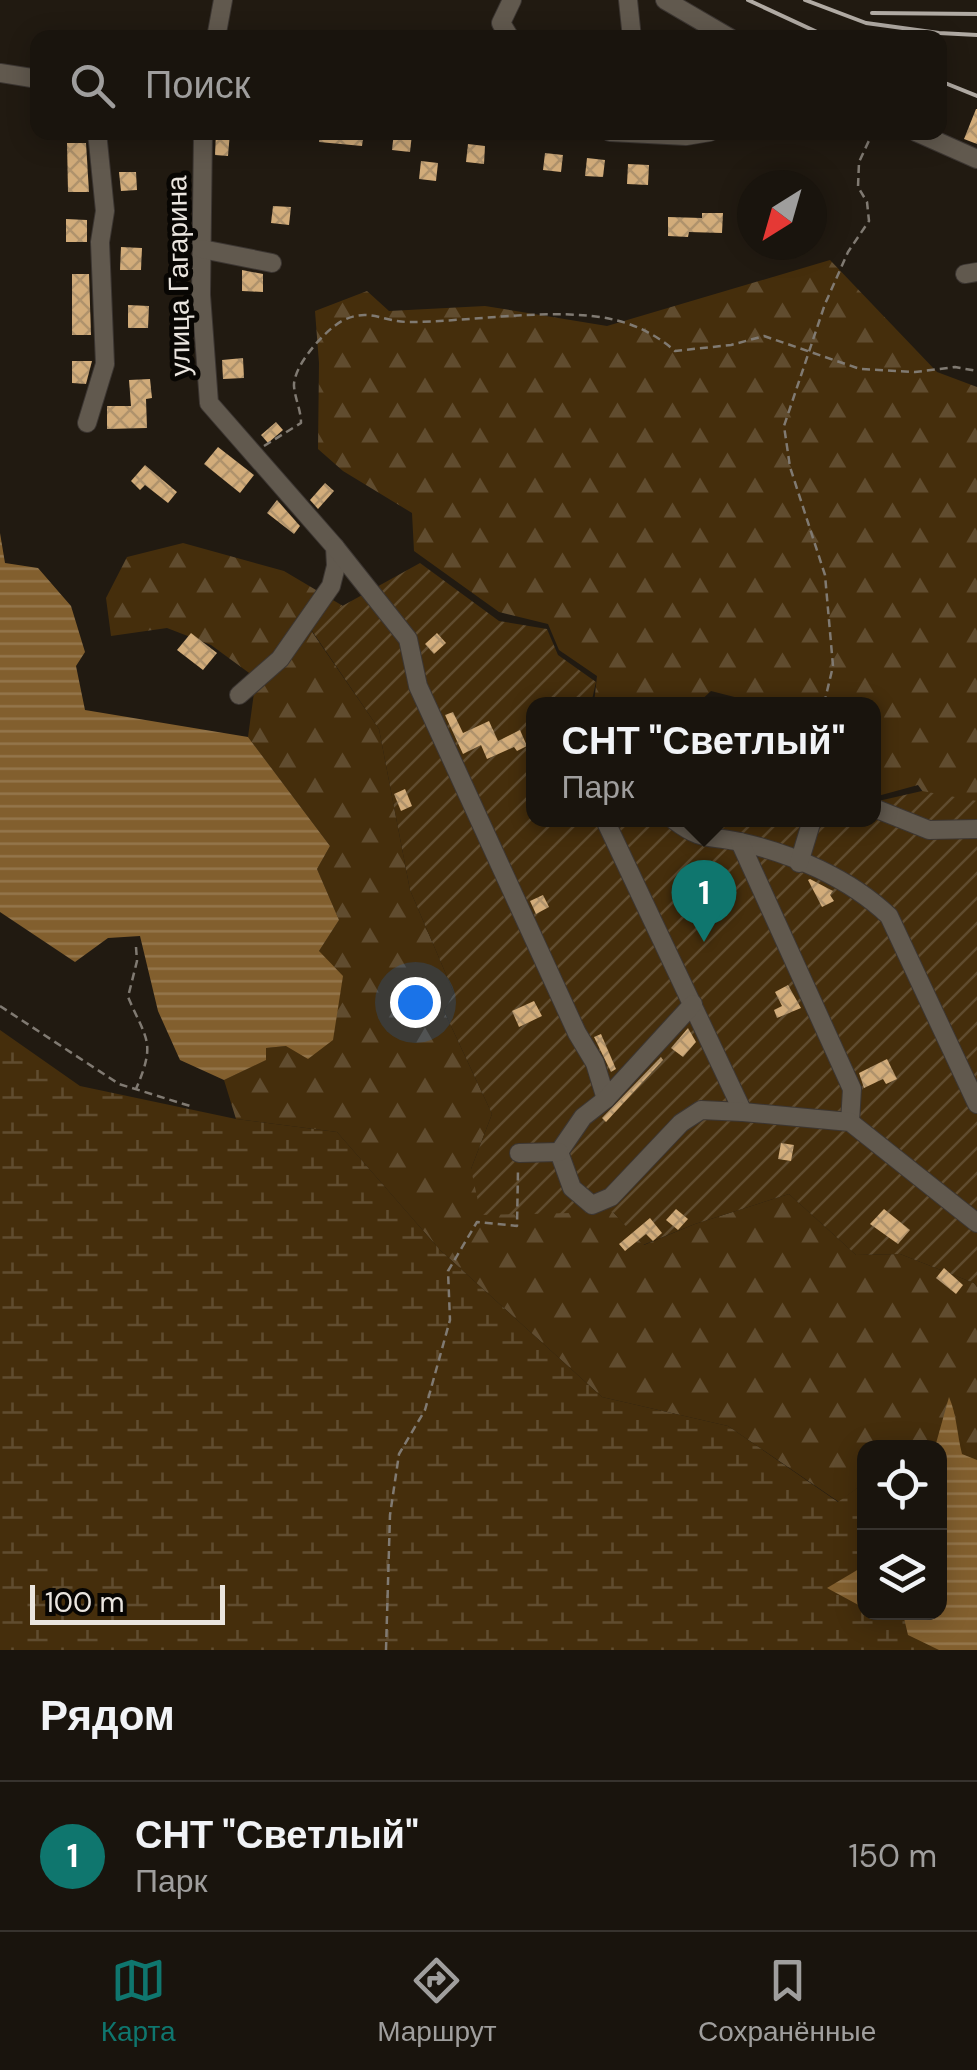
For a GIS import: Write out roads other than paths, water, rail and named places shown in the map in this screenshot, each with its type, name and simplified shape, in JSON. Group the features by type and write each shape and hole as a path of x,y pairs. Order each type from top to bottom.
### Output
{"street":[{"path":"217,30 223,0"},
{"path":"506,30 502,23 512,0"},
{"path":"628,0 631,30"},
{"path":"665,0 716,30"},
{"path":"0,73 30,78"},
{"path":"87,423 105,364 100,242 105,211 98,140"},
{"name":"улица Гагарина","path":"203,140 202,295 209,403 336,547 408,639 418,686 577,1033 595,1063 606,1099"},
{"path":"934,140 977,159"},
{"path":"202,249 272,263"},
{"path":"239,695 280,659 331,586 336,547"},
{"path":"881,811 929,830 977,828"},
{"path":"608,827 743,1112"},
{"path":"683,827 696,837 740,842 799,863 866,894 889,916 977,1104"},
{"path":"799,863 810,827"},
{"path":"740,842 852,1089 850,1122"},
{"path":"559,1152 583,1117 606,1099 693,1004"},
{"path":"559,1152 572,1188 592,1206 611,1198 681,1122 701,1110 850,1122 977,1222"},
{"path":"518,1153 559,1152"}],"railway":[{"path":"748,0 813,30"},
{"path":"805,0 866,23 917,30"},
{"path":"872,13 977,14"},
{"path":"947,33 977,35"},
{"path":"947,84 977,96"}],"place":[{"name":"СНТ \"Светлый\"","path":"704,942"}]}
